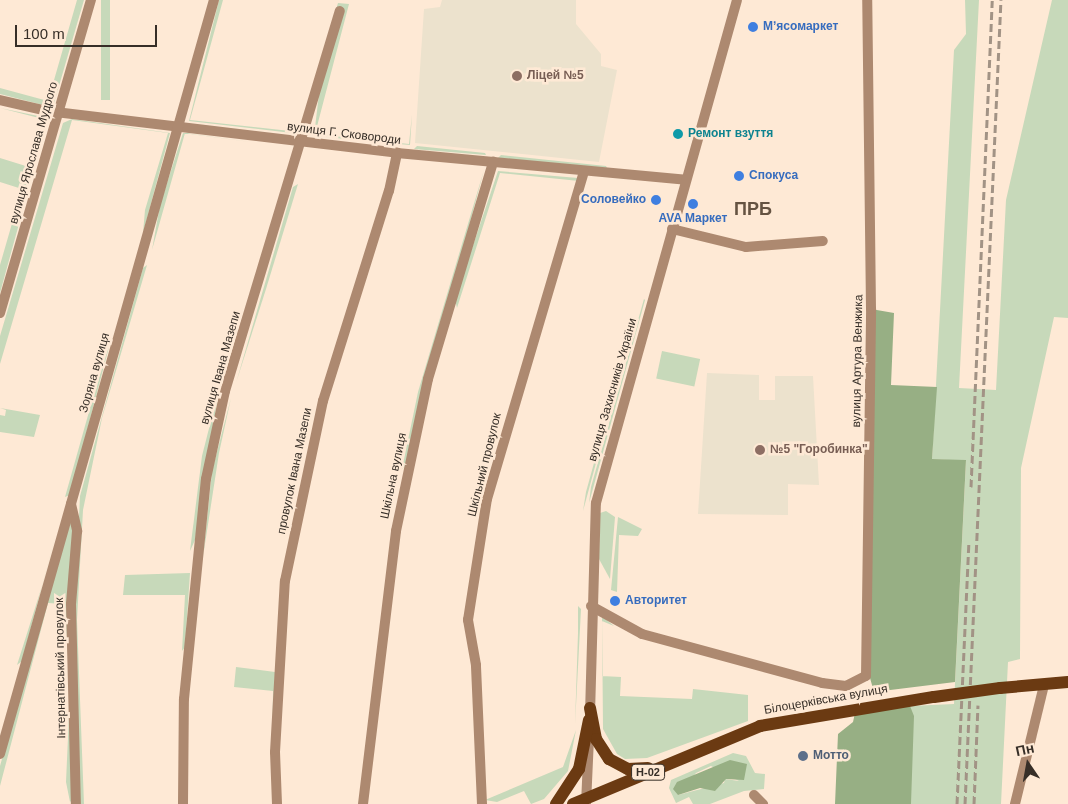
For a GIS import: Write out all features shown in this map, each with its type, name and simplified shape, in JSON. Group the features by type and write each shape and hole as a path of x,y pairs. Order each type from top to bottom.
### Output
{"main road":[{"name":"Білоцерківська вулиця","path":"574,804 587,801 678,759 783,719 934,696 1068,682"},
{"path":"590,708 596,739 618,766 640,770 678,759"},
{"path":"556,804 579,769 590,708"}],"street":[{"name":"вулиця Ярослава Мудрого","path":"0,313 92,0"},
{"name":"Зоряна вулиця","path":"0,754 214,0"},
{"name":"вулиця Захисників України","path":"587,801 591,606 596,503 737,0"},
{"name":"вулиця Артура Венжика","path":"591,606 642,634 822,683 854,684 868,671 871,239 867,0"},
{"name":"вулиця Івана Мазепи","path":"183,804 184,699 206,479 225,391 304,142 340,11"},
{"name":"вулиця Г. Сковороди","path":"0,100 59,111 178,127 397,153 584,172 686,180"},
{"name":"провулок Івана Мазепи","path":"277,804 277,688 288,562 323,401 389,191 397,153"},
{"name":"Шкільна вулиця","path":"363,804 396,531 428,379 493,162"},
{"name":"Шкільний провулок","path":"482,804 476,664 468,620 476,563 487,499 584,172"},
{"path":"672,229 746,247 823,241"},
{"name":"Інтернатівський провулок","path":"71,503 77,532 71,604 76,804"},
{"path":"1015,804 1043,689"},
{"path":"754,795 763,804"}],"shaded area":[{"name":"Ліцей №5","path":"442,0 576,0 576,24 601,54 601,66 617,70 599,162 415,143 424,9 440,7"},
{"name":"№5 \"Горобинка\"","path":"707,373 759,375 759,400 775,400 775,376 813,376 819,485 788,484 788,515 698,514"}],"green space":[{"path":"77,0 84,0 54,103 47,106 0,94 0,88 48,101"},
{"path":"101,0 110,0 110,100 101,100"},
{"path":"219,0 223,0 190,120 299,132 338,3 349,4 315,134 409,144 412,114 410,145 314,136 319,94 300,134 189,121"},
{"path":"965,0 979,0 959,388 996,390 1006,200 1052,0 1068,0 1068,318 1054,317 1021,468 1020,659 1008,662 1001,804 911,804 910,706 954,704 966,461 932,459 954,50 966,34"},
{"path":"0,108 43,117 47,122 0,293 0,265 22,189 0,182 0,158 29,167 43,119"},
{"path":"72,119 170,133 143,233 145,210 168,133 72,120 0,364 0,336 63,123"},
{"path":"183,133 185,133 152,250 160,205"},
{"path":"417,146 485,153 486,155 414,149"},
{"path":"501,155 606,166 607,168 498,158"},
{"path":"484,170 405,467 402,469 418,392"},
{"path":"498,171 578,178 580,182 491,470 579,181 500,173 457,308 455,299"},
{"path":"298,184 266,289 236,383 293,187"},
{"path":"147,265 102,418 83,510 77,620 84,804 80,804 74,624 80,496 143,268"},
{"path":"645,300 589,503 591,487"},
{"path":"871,309 894,313 891,385 937,387 932,459 966,460 955,682 874,692 868,671"},
{"path":"109,347 70,495 65,497 103,362"},
{"path":"662,351 700,359 694,386 656,378"},
{"path":"621,365 622,367 583,511 586,492"},
{"path":"219,389 195,540 190,551 202,456"},
{"path":"231,398 219,453 203,557 212,471"},
{"path":"0,408 40,415 34,437 0,432 0,415 5,416 6,410"},
{"path":"63,508 22,661 17,665 42,586"},
{"path":"606,511 615,517 610,579 599,559 600,513"},
{"path":"72,515 72,800 70,802 66,782 70,692 65,604 48,603 0,786 0,766"},
{"path":"618,517 642,529 638,536 619,535 617,592 611,590"},
{"path":"190,573 185,647 182,651 185,595 123,595 125,575"},
{"path":"578,606 581,609 575,725 578,633"},
{"path":"602,616 614,626 602,621"},
{"path":"602,621 603,676 602,676"},
{"path":"236,667 275,672 272,751 273,691 234,687"},
{"path":"603,676 621,677 620,696 692,699 693,689 748,695 748,721 647,758 625,759 617,754 603,729"},
{"path":"910,706 914,716 911,804 835,804 838,734 853,722 855,713"},
{"path":"576,730 568,771 544,799 531,804 524,791 497,802 485,800 563,767"},
{"path":"733,753 746,756 755,773 765,774 764,789 744,791 710,804 693,804 689,797 676,803 669,788 671,780","holes":["711,766 739,781 725,779 724,783 678,795 696,773"]},
{"path":"730,760 747,764 744,780 726,779 715,791 700,788 678,795 673,789 677,782"}],"railway":[{"path":"971,487 992,0"},
{"path":"965,804 1001,0"},
{"path":"957,804 969,542"},
{"path":"974,804 978,705"}],"place":[{"name":"Мʼясомаркет","path":"753,27"},
{"name":"Ліцей №5","path":"517,76"},
{"name":"Ремонт взуття","path":"678,134"},
{"name":"Спокуса","path":"739,176"},
{"name":"Соловейко","path":"656,200"},
{"name":"AVA Маркет","path":"693,204"},
{"name":"№5 \"Горобинка\"","path":"760,450"},
{"name":"Авторитет","path":"615,601"},
{"name":"Мотто","path":"803,756"}],"district":[{"name":"ПРБ","path":"753,209"}]}
